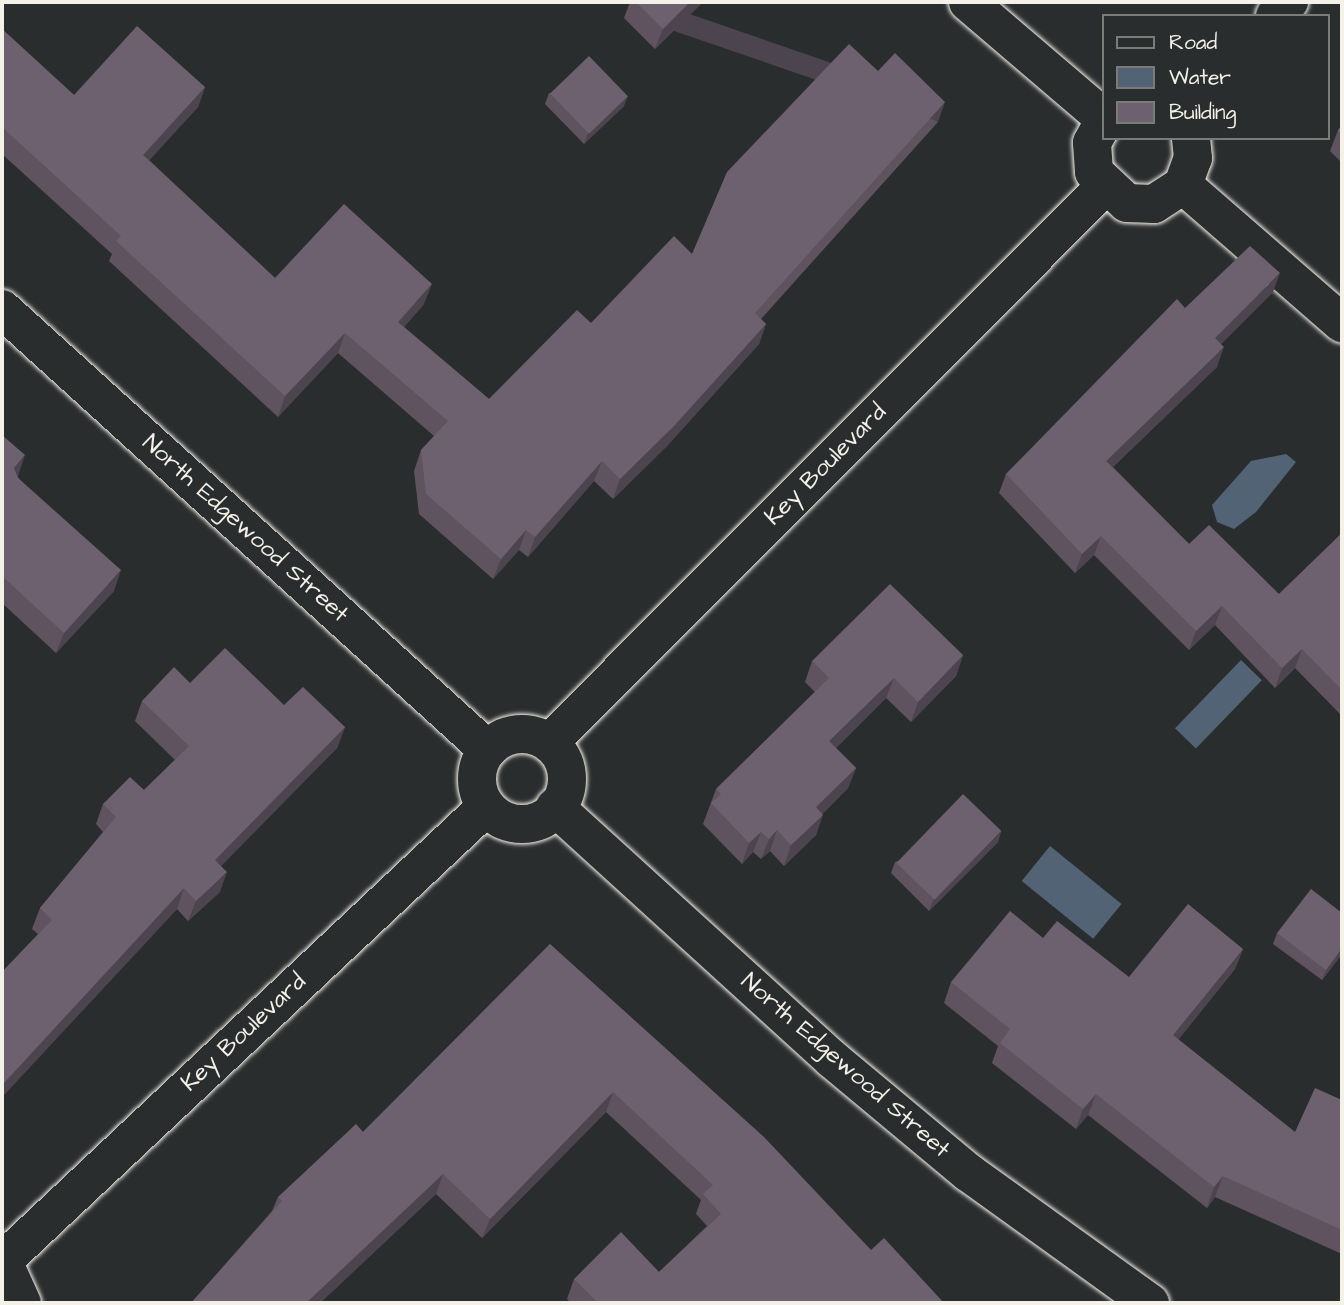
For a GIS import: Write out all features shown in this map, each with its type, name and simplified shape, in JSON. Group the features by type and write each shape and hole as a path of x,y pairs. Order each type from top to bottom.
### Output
{"street":[{"path":"968,2 1102,118"},
{"path":"1102,125 1091,153 1104,187 1127,203 1145,205 1183,185 1193,158 1191,140"},
{"path":"1183,185 1342,323"},
{"name":"Key Boulevard","path":"549,743 1104,187"},
{"name":"North Edgewood Street","path":"2,309 488,750"},
{"path":"516,735 549,743 566,775 555,807 538,821 519,823 486,807 477,779 488,750 516,735"},
{"name":"Key Boulevard","path":"3,1260 486,807"},
{"name":"North Edgewood Street","path":"555,807 874,1094 969,1173 1150,1303"},
{"path":"3,1260 22,1303"}],"water":[{"path":"1286,454 1296,462 1256,512 1234,529 1217,522 1212,505 1251,461"},
{"path":"1241,660 1262,680 1196,748 1175,728"},
{"path":"1050,846 1121,904 1093,939 1022,881"}],"building":[{"path":"636,2 690,2 663,29"},
{"path":"137,26 205,87 143,155 275,278 344,204 432,284 398,322 489,399 577,310 591,323 674,236 692,254 727,172 849,44 878,71 895,53 945,102 755,313 766,324 674,426 620,479 602,461 535,537 526,530 501,559 426,494 421,450 448,421 345,333 285,396 116,241 121,236 2,127 2,29 74,95"},
{"path":"589,56 628,96 589,134 550,94"},
{"path":"1250,246 1280,273 1215,338 1224,347 1106,461 1189,544 1209,525 1279,594 1342,533 1342,690 1302,649 1282,668 1222,606 1196,631 1101,536 1082,554 1006,474 1177,299 1185,308"},
{"path":"2,435 25,455 14,468 18,478 121,570 64,633 2,576"},
{"path":"890,584 963,655 918,702 894,678 829,741 856,768 816,807 823,815 791,845 777,830 769,839 761,832 749,843 711,803 721,794 716,789 829,678 812,661"},
{"path":"225,648 284,705 303,687 345,727 215,860 227,872 196,901 184,888 2,1085 2,972 52,920 40,908 116,817 103,804 130,777 144,790 189,746 142,701 174,667 190,683"},
{"path":"963,794 1001,831 934,900 896,863"},
{"path":"1311,889 1342,913 1342,948 1326,970 1277,933"},
{"path":"1188,904 1243,949 1173,1035 1295,1132 1315,1088 1342,1100 1342,1230 1223,1176 1214,1187 1096,1094 1083,1109 1000,1043 1010,1029 951,982 1010,911 1043,938 1057,921 1129,977"},
{"path":"550,944 764,1137 871,1250 884,1238 944,1303 598,1303 574,1279 621,1232 659,1272 721,1214 703,1194 713,1185 613,1092 490,1219 443,1174 306,1303 191,1303 282,1201 278,1197 356,1124 363,1132"}]}
